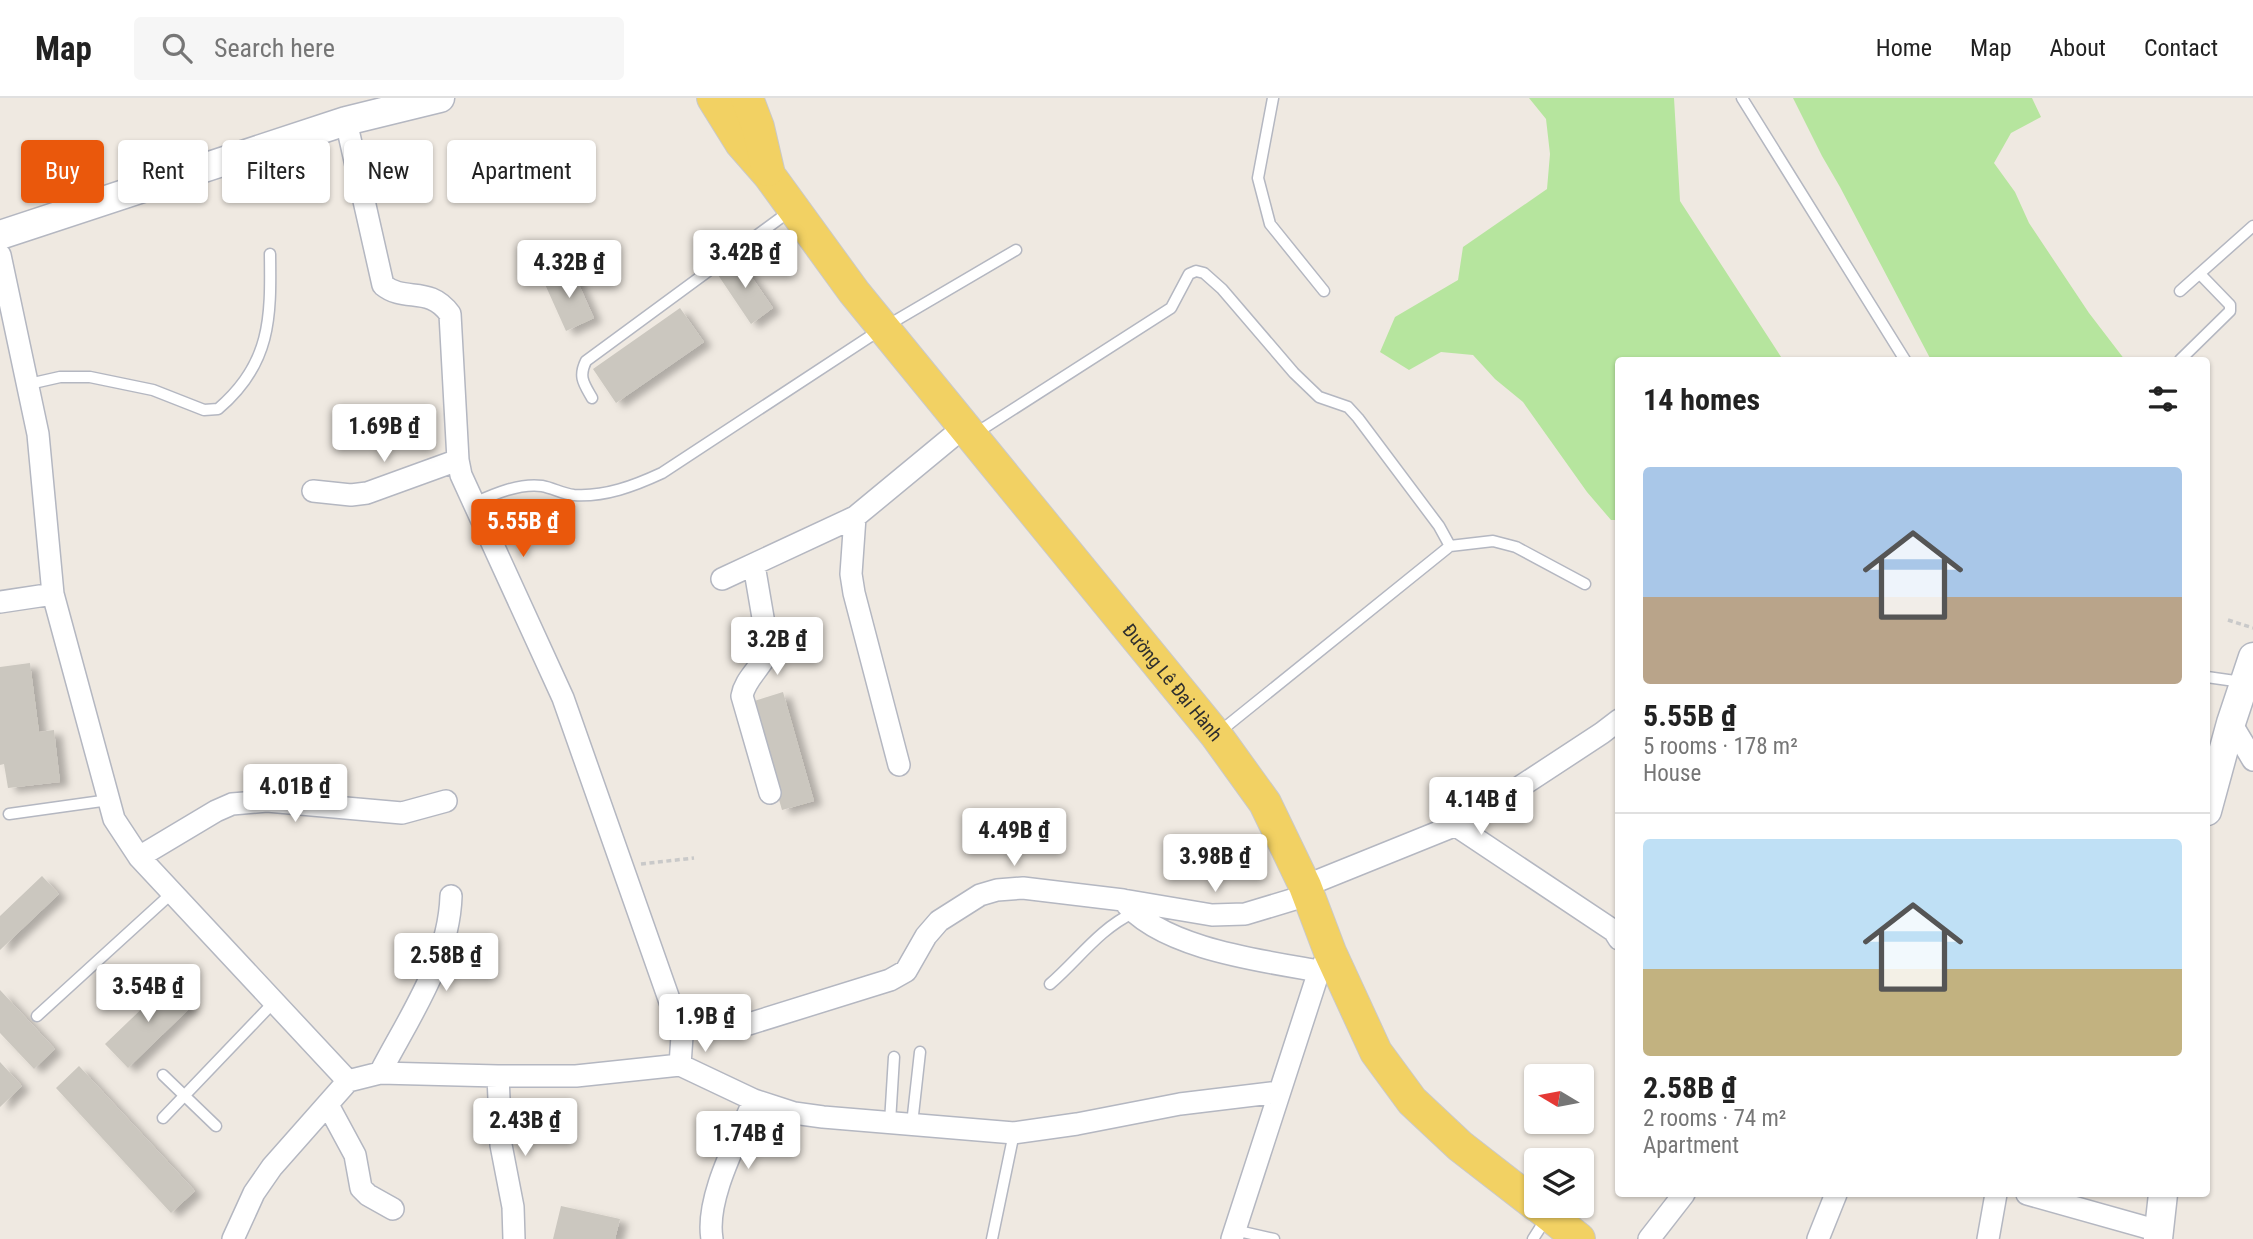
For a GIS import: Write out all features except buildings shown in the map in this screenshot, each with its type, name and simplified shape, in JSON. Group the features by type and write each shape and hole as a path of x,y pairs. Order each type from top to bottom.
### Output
{"main road":[{"path":"0,235 346,121 440,98"},
{"name":"Đường Lê Đại Hành","path":"713,98 741,143 769,175 854,292 1216,735 1265,803 1307,890 1325,961 1376,1052 1412,1101 1524,1203"},
{"name":"Đường Lê Đại Hành","path":"747,98 758,127 769,175"},
{"path":"2210,800 2249,670"},
{"path":"2158,1235 2163,1197"},
{"name":"Đường Lê Đại Hành","path":"1542,1218 1579,1239"}],"street":[{"path":"346,121 383,285 389,290 433,298 442,303 450,314 461,475 563,698 682,1035 680,1065"},
{"path":"0,255 38,434 53,594 114,819 139,857 348,1081"},
{"path":"722,579 855,517 968,431"},
{"path":"313,491 351,495 367,493 458,460"},
{"path":"855,517 851,574 854,593 899,765"},
{"path":"754,565 768,647 766,655 743,686 742,695 770,793"},
{"path":"0,602 53,594"},
{"path":"739,1027 890,980 906,971 926,936 939,922 980,895 997,890 1023,888 1128,907 1212,915 1245,914 1471,819 1615,723"},
{"path":"2231,723 2253,760"},
{"path":"139,857 232,804 267,800 393,813 446,801"},
{"path":"1455,825 1615,932"},
{"path":"380,1073 436,967 450,917 451,896"},
{"path":"1128,907 1158,929 1237,957 1325,961 1233,1234"},
{"path":"233,1239 254,1193 272,1167 348,1081 380,1073 600,1075 680,1065 754,1100 794,1113 1014,1133 1180,1104 1279,1092"},
{"path":"498,1076 501,1145 513,1208 514,1239"},
{"path":"712,1239 710,1221 716,1193 754,1100"},
{"path":"328,1105 355,1156 361,1188 393,1209"},
{"path":"1649,1239 1682,1197"},
{"path":"1818,1239 1835,1197"},
{"path":"1988,1239 1995,1197"},
{"path":"2037,1197 2158,1235"}],"lane":[{"path":"1273,98 1258,178 1270,224 1324,291"},
{"path":"1742,98 1903,357"},
{"path":"592,398 581,380 581,370 586,361 794,209"},
{"path":"2180,292 2253,226"},
{"path":"474,503 525,486 543,486 572,495 605,494 645,481 883,328 1016,250"},
{"path":"29,384 60,377 90,377 153,390 204,410 218,409 239,388 266,339 271,306 270,254"},
{"path":"968,431 1171,308 1189,274 1196,271 1204,273 1222,289 1294,373 1319,397 1348,407 1439,527 1450,546"},
{"path":"2182,357 2230,311 2230,305 2200,274"},
{"path":"1216,735 1450,546 1493,541 1517,547 1585,584"},
{"path":"2210,676 2249,670"},
{"path":"9,814 109,800"},
{"path":"37,1016 173,893"},
{"path":"1050,984 1128,907"},
{"path":"163,1118 274,1002"},
{"path":"912,1124 920,1052"},
{"path":"890,1122 894,1057"},
{"path":"163,1075 216,1126"},
{"path":"992,1239 1014,1133"},
{"path":"1233,1234 1274,1239"}],"path":[{"path":"2228,620 2253,628"},
{"path":"622,866 694,858"}],"green space":[{"path":"1529,98 1674,98 1680,201 1781,357 1615,357 1615,520 1611,520 1587,492 1523,402 1495,379 1473,355 1441,352 1409,370 1380,352 1395,317 1458,280 1463,247 1547,189 1550,154 1546,119"},
{"path":"1793,98 2032,98 2041,117 2011,133 1994,163 2015,192 2029,223 2089,313 2123,357 1929,357"}]}
